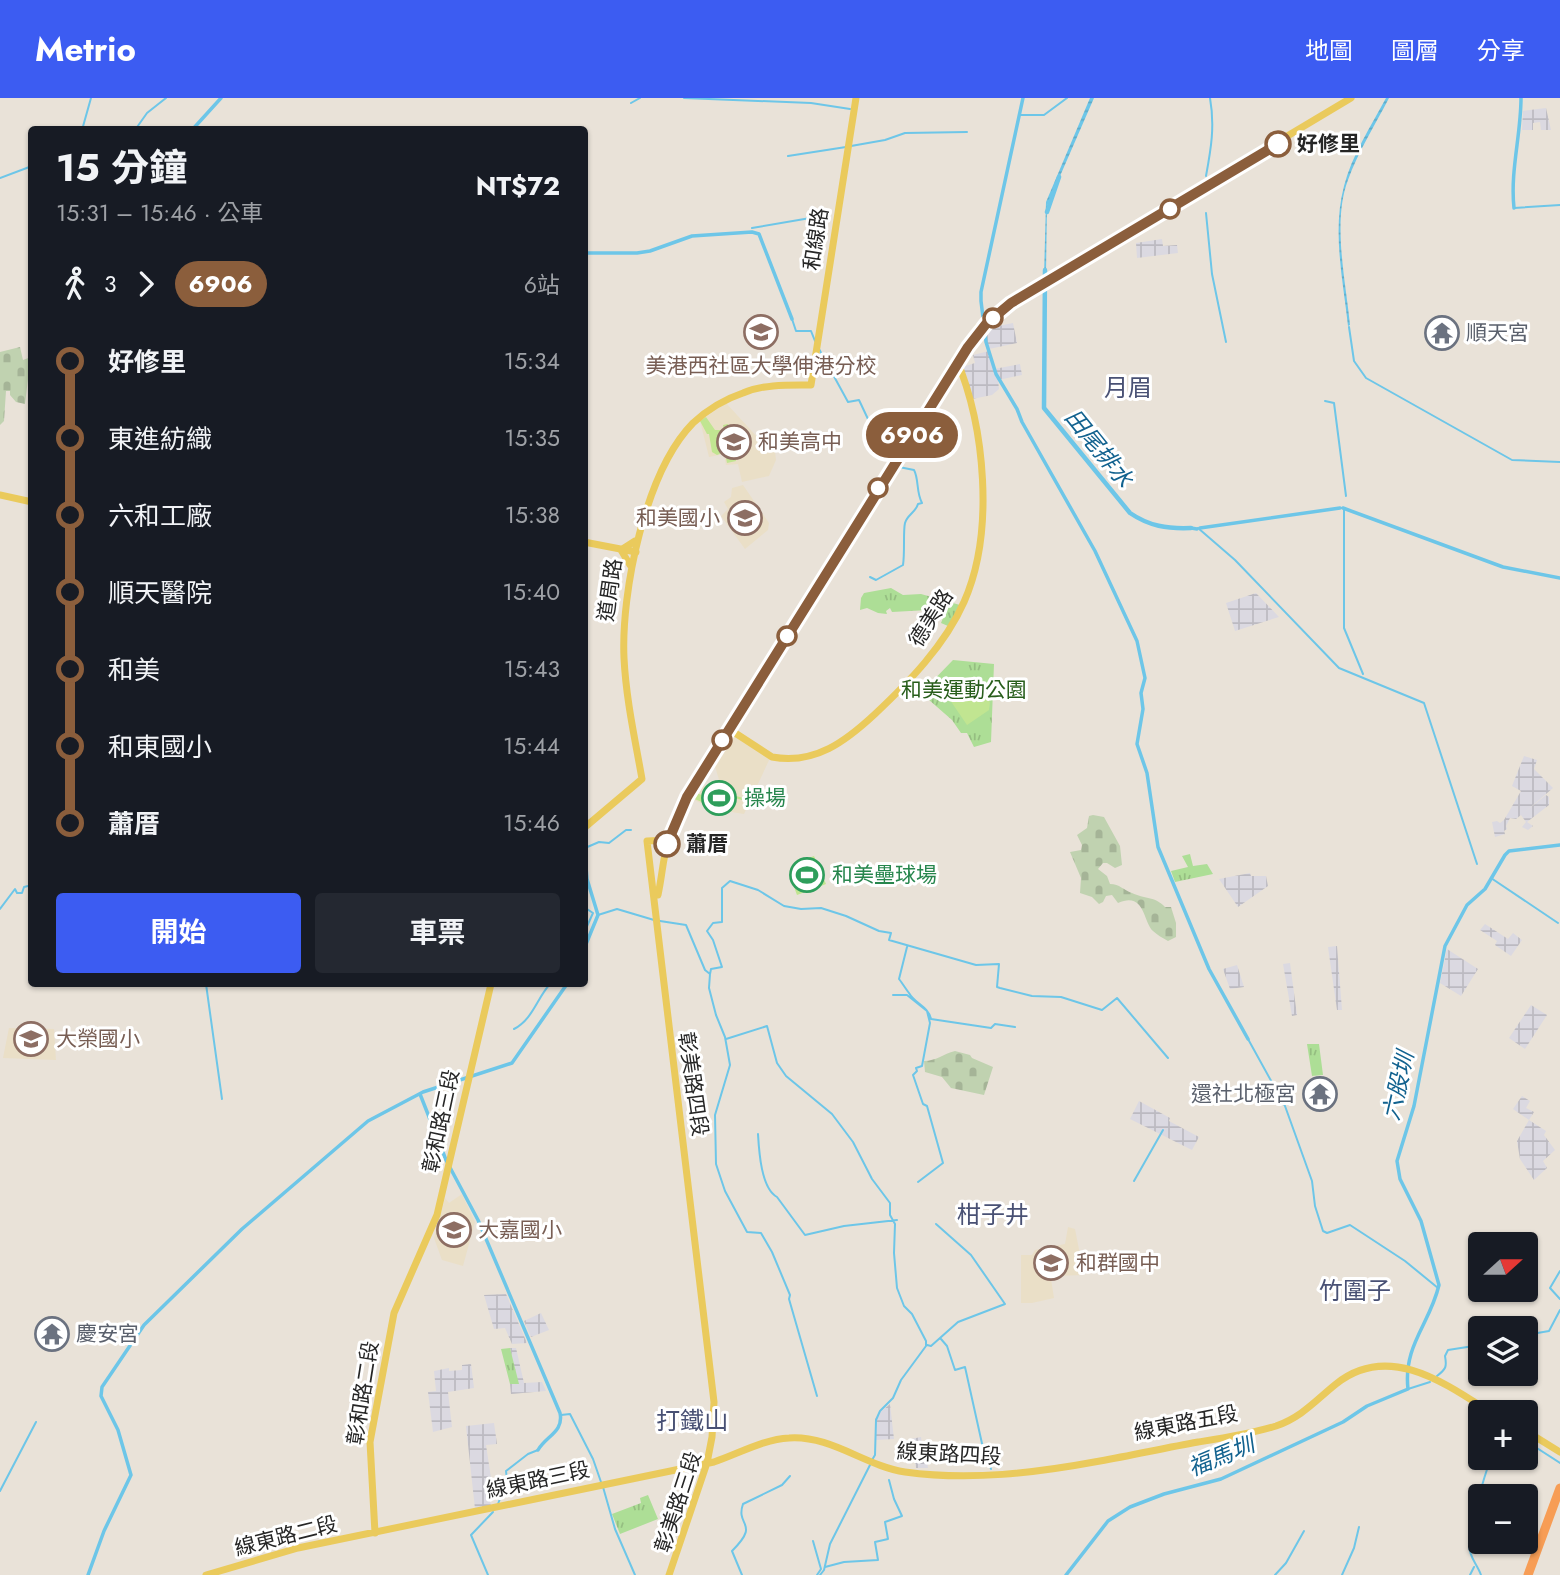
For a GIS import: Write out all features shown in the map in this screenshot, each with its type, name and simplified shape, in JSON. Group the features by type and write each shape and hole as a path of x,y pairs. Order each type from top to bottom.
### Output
{"highway":[{"path":"1530,1575 1560,1488"},
{"path":"1530,1575 1560,1502"}],"main road":[{"name":"和線路","path":"811,383 856,98"},
{"name":"德美路","path":"668,840 687,797 729,729 772,757 792,759 832,749 885,704 921,666 951,627 964,602 976,568 983,487 978,440 957,360 983,325 1011,303 1045,282 1353,98"},
{"name":"道周路","path":"637,553 635,541 658,473 674,443 689,423 712,404 742,390 781,382 811,383"},
{"name":"道周路","path":"588,825 641,780 624,652 627,598 632,564 659,477 682,437 693,424 724,401 744,392 811,383"},
{"path":"0,495 28,501"},
{"path":"621,550 635,541"},
{"path":"588,543 637,553"},
{"path":"621,550 632,564"},
{"path":"657,898 668,840"},
{"name":"彰美路四段","path":"668,840 648,841 701,1272"},
{"name":"彰和路三段","path":"416,1264 437,1215 490,987"},
{"name":"彰和路二段","path":"375,1533 370,1442 394,1313 416,1264"},
{"name":"彰美路三段","path":"670,1575 713,1449 717,1399 701,1272"},
{"name":"彰美路三段","path":"701,1272 714,1402 710,1462"},
{"name":"線東路五段","path":"1013,1472 1102,1461 1263,1430 1301,1414 1348,1374 1374,1363 1413,1366 1439,1378"},
{"path":"1439,1378 1472,1400"},
{"path":"1439,1378 1477,1400"},
{"name":"線東路四段","path":"710,1462 770,1438 802,1434 834,1442 897,1468 1013,1472"},
{"name":"線東路四段","path":"710,1462 773,1441 799,1438 821,1441 867,1462 895,1470 939,1475 1013,1472"},
{"path":"1540,1442 1560,1445"},
{"path":"1540,1442 1560,1454"},
{"path":"1549,1445 1560,1454"},
{"path":"713,1449 722,1456"},
{"name":"線東路三段","path":"375,1533 710,1462"},
{"name":"線東路二段","path":"206,1575 298,1548 375,1533"}],"shaded area":[{"path":"1546,108 1551,130 1541,130 1540,122 1533,123 1533,130 1522,130 1523,111"},
{"path":"1162,239 1163,246 1177,245 1178,253 1137,258 1136,243"},
{"path":"1013,323 1017,343 989,349 984,329"},
{"path":"989,351 994,369 1020,364 1022,375 998,380 999,389 992,395 972,399 962,367 975,363 973,355"},
{"name":"和美高中","path":"726,403 768,449 775,451 776,460 769,476 742,482 738,464 726,465 724,454 709,457 700,421"},
{"name":"和美國小","path":"743,485 769,523 768,530 745,549 721,516 728,509 724,502 731,497 732,488"},
{"path":"1256,593 1279,617 1235,631 1226,603"},
{"path":"731,734 770,758 744,814 713,809 690,798 696,787 720,783 713,760"},
{"path":"1524,756 1537,760 1534,769 1553,788 1525,812 1546,795 1549,797 1549,805 1527,822 1533,826 1528,830 1522,827 1526,822 1521,815 1516,819 1510,818 1505,834 1495,837 1492,822 1500,823 1504,820 1521,791 1512,786"},
{"path":"1250,873 1251,876 1266,876 1268,886 1238,907 1219,879"},
{"path":"1485,924 1508,939 1513,933 1522,940 1511,956 1495,945 1497,941 1480,930"},
{"path":"1337,946 1342,1010 1337,1010 1328,947"},
{"path":"1447,949 1478,969 1461,996 1440,983"},
{"path":"1290,963 1297,1015 1292,1016 1283,964"},
{"path":"1237,965 1244,987 1230,989 1223,969"},
{"path":"1531,1005 1547,1015 1525,1049 1509,1038"},
{"name":"大榮國小","path":"9,1028 54,1029 56,1060 3,1058"},
{"path":"1522,1096 1530,1101 1526,1108 1534,1112 1529,1120 1513,1109"},
{"path":"1139,1101 1199,1137 1192,1150 1130,1119"},
{"path":"1529,1120 1546,1131 1544,1135 1555,1150 1543,1161 1547,1168 1534,1180 1520,1159 1517,1141"},
{"name":"大嘉國小","path":"462,1194 475,1222 463,1266 442,1260 434,1238 445,1198 449,1203"},
{"name":"和群國中","path":"1068,1227 1075,1229 1084,1275 1056,1276 1051,1279 1054,1298 1021,1303 1021,1255 1032,1255 1035,1250 1065,1244"},
{"path":"506,1294 527,1343 512,1344 505,1328 494,1329 484,1295"},
{"path":"541,1313 549,1330 531,1337 524,1321"},
{"path":"510,1348 516,1348 524,1383 542,1382 546,1391 511,1394 510,1384 518,1384"},
{"path":"471,1364 474,1388 448,1392 452,1427 433,1432 428,1392 436,1391 434,1371 449,1368 449,1371 462,1370 462,1365"},
{"path":"890,1404 894,1439 876,1440 875,1420"},
{"path":"494,1423 497,1444 486,1445 491,1478 486,1479 491,1506 475,1509 466,1426"},
{"path":"921,1437 928,1468 916,1468 911,1439"}],"green space":[{"path":"20,347 23,360 28,358 28,379 25,404 16,402 10,391 6,391 4,421 0,425 0,352"},
{"path":"706,417 715,430 724,430 723,425 728,424 731,438 725,440 727,448 733,447 736,461 727,463 725,452 717,455 712,452 709,434 700,421"},
{"path":"738,504 747,506 761,527 753,532 746,531 734,512"},
{"path":"891,588 903,595 921,594 960,605 948,626 941,623 943,618 928,610 892,612 890,608 886,611 887,614 867,608 860,610 864,593"},
{"name":"和美運動公園","path":"953,660 994,664 991,742 974,747 967,733 961,733 952,720 921,693"},
{"path":"967,690 980,692 990,702 989,710 967,725 950,700"},
{"path":"706,787 743,798 735,798 733,806 727,809 704,799 702,802 692,798 694,792 704,796"},
{"path":"1089,816 1104,817 1120,846 1122,865 1115,868 1103,863 1098,869 1107,876 1110,884 1153,899 1165,907 1171,907 1176,923 1176,937 1168,941 1155,932 1142,909 1133,901 1118,903 1112,895 1106,896 1099,904 1092,897 1080,893 1081,878 1070,852 1081,850 1082,845 1077,835 1087,828"},
{"path":"1190,854 1193,866 1207,864 1213,874 1175,882 1171,871 1188,867 1182,856"},
{"name":"和美壘球場","path":"814,856 826,884 797,895 793,880 794,870 801,862"},
{"path":"1307,1044 1319,1044 1323,1075 1312,1076"},
{"path":"955,1051 970,1055 993,1067 984,1095 951,1088 942,1077 925,1072 924,1061"},
{"path":"510,1348 519,1384 510,1384 501,1349"},
{"path":"648,1495 658,1519 620,1534 612,1514 641,1503 640,1498"}],"water":[{"path":"1090,98 1094,98 1047,206 1044,276 1046,202"},
{"path":"1386,98 1389,98 1357,159 1343,197 1341,233 1348,326 1340,256 1341,203 1352,163"}],"waterway":[{"path":"83,126 91,98"},
{"path":"138,126 147,113 166,98"},
{"path":"196,126 221,98"},
{"path":"631,103 640,98"},
{"path":"684,98 811,103 850,109"},
{"path":"1023,98 981,292 986,342 996,374 1095,551 1137,641 1145,678 1141,693 1143,709 1137,744 1147,773 1158,847 1209,969 1248,1039"},
{"path":"1019,115 1044,115 1067,98"},
{"path":"1206,176 1212,128 1210,98"},
{"path":"1514,208 1513,180 1521,98"},
{"path":"851,146 885,140 905,133 967,132"},
{"path":"788,156 846,147"},
{"path":"0,178 28,168"},
{"name":"田尾排水","path":"1047,212 1059,177"},
{"path":"1514,208 1560,205"},
{"path":"1206,213 1212,274 1226,342"},
{"path":"752,228 822,216"},
{"path":"588,253 637,253 692,236 752,232 759,234 792,319"},
{"name":"田尾排水","path":"1045,270 1044,408 1130,513 1159,526 1191,528"},
{"path":"792,319 796,331 811,331 815,341"},
{"path":"1349,327 1354,361 1366,378 1512,460 1560,462"},
{"path":"819,349 848,402 859,400 884,453 891,456 899,467 914,470 917,477 922,503 918,504 905,523 903,565 876,580 870,577"},
{"path":"1325,401 1334,403 1346,496"},
{"path":"1200,528 1340,508"},
{"path":"1343,508 1503,567 1560,578"},
{"path":"1344,509 1344,628 1363,674"},
{"name":"田尾排水","path":"1191,528 1197,529"},
{"path":"1198,528 1235,560 1339,668 1424,703 1477,864"},
{"path":"588,847 599,842 609,843 626,830 631,830"},
{"name":"六股圳","path":"1066,1575 1108,1521 1130,1507 1164,1494 1221,1479 1343,1422 1367,1406 1408,1389 1409,1360 1439,1285 1421,1221 1400,1179 1397,1161 1414,1106 1445,946 1467,905 1485,889 1509,851 1560,845"},
{"path":"1491,878 1558,923"},
{"path":"710,974 711,969 722,967 707,931 713,923 722,922 722,888 730,881 758,890 784,906 821,908 846,916 879,931 891,933 889,940 976,965 999,964 997,987 1000,988 1032,996 1061,997 1102,1010 1117,998 1168,1058"},
{"path":"588,882 598,915 588,939"},
{"path":"0,909 15,889 17,893 22,893 24,887 28,886"},
{"path":"598,915 617,909 654,920"},
{"path":"588,910 593,913 588,924"},
{"path":"660,921 686,925 705,970 710,974 709,988 725,1037 730,1065 715,1115 716,1164 725,1191 747,1232 761,1233 772,1252 790,1295 817,1396"},
{"path":"907,947 899,979 931,1019 991,1028 995,1024 1015,1027"},
{"path":"206,987 222,1099"},
{"path":"514,1029 526,1020 548,987"},
{"path":"88,1575 104,1531 131,1475 118,1430 101,1396 102,1387 144,1325 242,1229 368,1121 423,1092 512,1063 565,987"},
{"path":"893,995 907,995 927,1011 930,1023 922,1066 916,1068 917,1071 913,1075 923,1104 927,1106 943,1163 918,1182"},
{"path":"726,1039 767,1026 777,1063 786,1076 832,1114 853,1142 872,1179 890,1203 890,1215 895,1224 897,1288 904,1306 912,1314 926,1341 926,1346 901,1380 893,1398 880,1411 876,1420 875,1455 872,1460"},
{"path":"1248,1039 1285,1106 1312,1181 1315,1206 1323,1231 1327,1233 1350,1225 1405,1261 1438,1288"},
{"path":"420,1094 446,1160 478,1220 560,1413 557,1429 538,1450"},
{"path":"1134,1181 1163,1130"},
{"path":"758,1134 767,1186 805,1235 844,1226 897,1220"},
{"path":"927,1345 931,1346 958,1322 1005,1304 971,1255 936,1224"},
{"path":"1560,1271 1550,1288 1560,1299"},
{"path":"1538,1333 1549,1331 1560,1310"},
{"path":"941,1339 947,1346 955,1370 965,1367 983,1448 991,1469"},
{"path":"1437,1376 1445,1368 1448,1350 1468,1347"},
{"path":"1408,1389 1430,1382"},
{"path":"561,1415 570,1414 593,1459 601,1482"},
{"path":"0,1491 36,1422"},
{"path":"1538,1449 1560,1463"},
{"path":"498,1504 507,1480 506,1471 528,1454 538,1450"},
{"path":"820,1575 824,1570 830,1544 870,1465"},
{"path":"1481,1575 1470,1553 1469,1538 1487,1470"},
{"path":"742,1575 732,1551 745,1535 741,1511 743,1504 782,1485 790,1476"},
{"path":"825,1567 844,1562 878,1560 875,1542 888,1539 885,1522 902,1516 889,1480"},
{"path":"603,1487 615,1529 635,1575"},
{"path":"488,1575 471,1535 493,1512"},
{"path":"1342,1575 1354,1548 1359,1527"},
{"path":"1275,1575 1286,1563 1304,1531"},
{"path":"813,1541 821,1569 817,1575"},
{"path":"1470,1575 1474,1567"}],"bus line":[{"name":"6906","path":"667,844 687,797 921,419 983,327 1011,303 1278,144"}],"place":[{"name":"好修里","path":"1278,144"},
{"name":"美港西社區大學伸港分校","path":"761,332"},
{"name":"順天宮","path":"1442,333"},
{"name":"和美高中","path":"734,442"},
{"name":"和美國小","path":"745,518"},
{"name":"操場","path":"719,798"},
{"name":"蕭厝","path":"667,844"},
{"name":"和美壘球場","path":"807,875"},
{"name":"大榮國小","path":"31,1039"},
{"name":"還社北極宮","path":"1320,1094"},
{"name":"大嘉國小","path":"454,1230"},
{"name":"和群國中","path":"1051,1263"},
{"name":"慶安宮","path":"52,1334"}],"district":[{"name":"月眉","path":"1128,387"},
{"name":"柑子井","path":"993,1214"},
{"name":"竹圍子","path":"1355,1290"},
{"name":"打鐵山","path":"692,1420"}],"water label":[{"name":"福馬圳","path":"1221,1456"}]}
